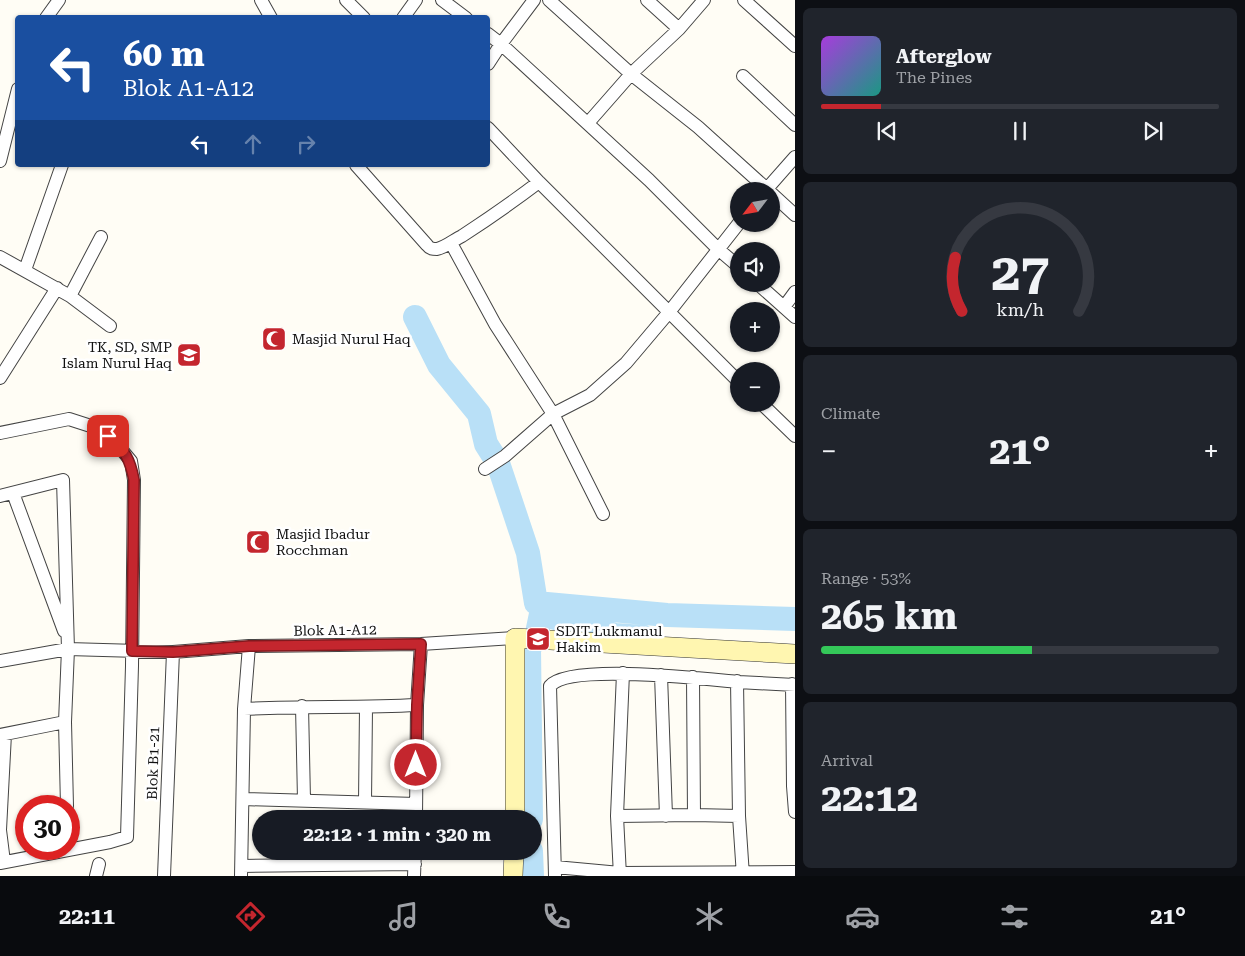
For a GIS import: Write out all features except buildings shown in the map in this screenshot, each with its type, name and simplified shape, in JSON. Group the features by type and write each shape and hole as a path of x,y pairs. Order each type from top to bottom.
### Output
{"street":[{"path":"48,15 59,0"},
{"path":"262,0 270,15"},
{"path":"346,0 361,15"},
{"path":"405,15 416,0"},
{"path":"442,0 462,15"},
{"path":"490,61 534,0"},
{"path":"549,0 631,74 698,127 758,182"},
{"path":"647,0 679,29"},
{"path":"588,123 631,74 679,29 704,0"},
{"path":"744,0 795,46"},
{"path":"490,36 588,123 730,259"},
{"path":"743,76 795,126"},
{"path":"0,161 15,102"},
{"path":"490,130 539,182 730,373"},
{"path":"775,182 795,157"},
{"path":"26,270 61,167"},
{"path":"358,167 430,248 439,248 451,242 514,202 539,182"},
{"path":"780,202 795,215"},
{"path":"489,467 505,456 553,414 590,395 626,363 670,311 732,232"},
{"path":"70,296 101,237"},
{"path":"451,242 495,324 553,414 603,514"},
{"path":"0,257 70,296 110,326"},
{"path":"0,378 57,288"},
{"path":"767,292 795,317"},
{"path":"784,307 795,292"},
{"path":"770,412 795,436"},
{"path":"0,433 69,418 100,430 116,443 131,462 134,480 127,836 110,842 80,848"},
{"path":"0,496 63,480 68,645 65,722 66,795"},
{"path":"13,493 68,645"},
{"path":"515,810 515,638 795,654"},
{"name":"Blok A1-A12","path":"0,661 68,645 132,651 173,652 249,646 421,644 515,638"},
{"path":"416,810 417,705 421,644"},
{"path":"249,646 244,709 242,871 415,864"},
{"name":"Blok B1-21","path":"164,876 173,652"},
{"path":"620,874 617,816 623,674"},
{"path":"795,812 793,786 794,684 623,674 566,678 550,686 555,872 620,874 795,872"},
{"path":"660,675 666,816"},
{"path":"693,677 694,815"},
{"path":"737,682 743,874"},
{"path":"244,709 302,706 366,708 417,705"},
{"path":"302,706 304,800"},
{"path":"365,802 366,708"},
{"path":"17,860 2,863 0,830 2,735 65,722"},
{"path":"243,799 416,804"},
{"path":"617,816 740,816"},
{"path":"513,876 514,860"}],"waterway":[{"path":"415,317 439,365 479,414 486,444 498,463 528,553 536,603 667,615 795,619"},
{"path":"531,810 529,648 536,638 541,614 615,635 644,637"},
{"path":"531,860 532,876"}],"place":[{"name":"Masjid Nurul Haq","path":"274,339"},
{"name":"TK, SD, SMP Islam Nurul Haq","path":"189,355"},
{"name":"Masjid Ibadur Rocchman","path":"258,542"},
{"name":"SDIT Lukmanul Hakim","path":"538,639"}],"route":[{"path":"108,436 131,462 134,480 132,651 173,652 249,646 421,644 416,765"}]}
